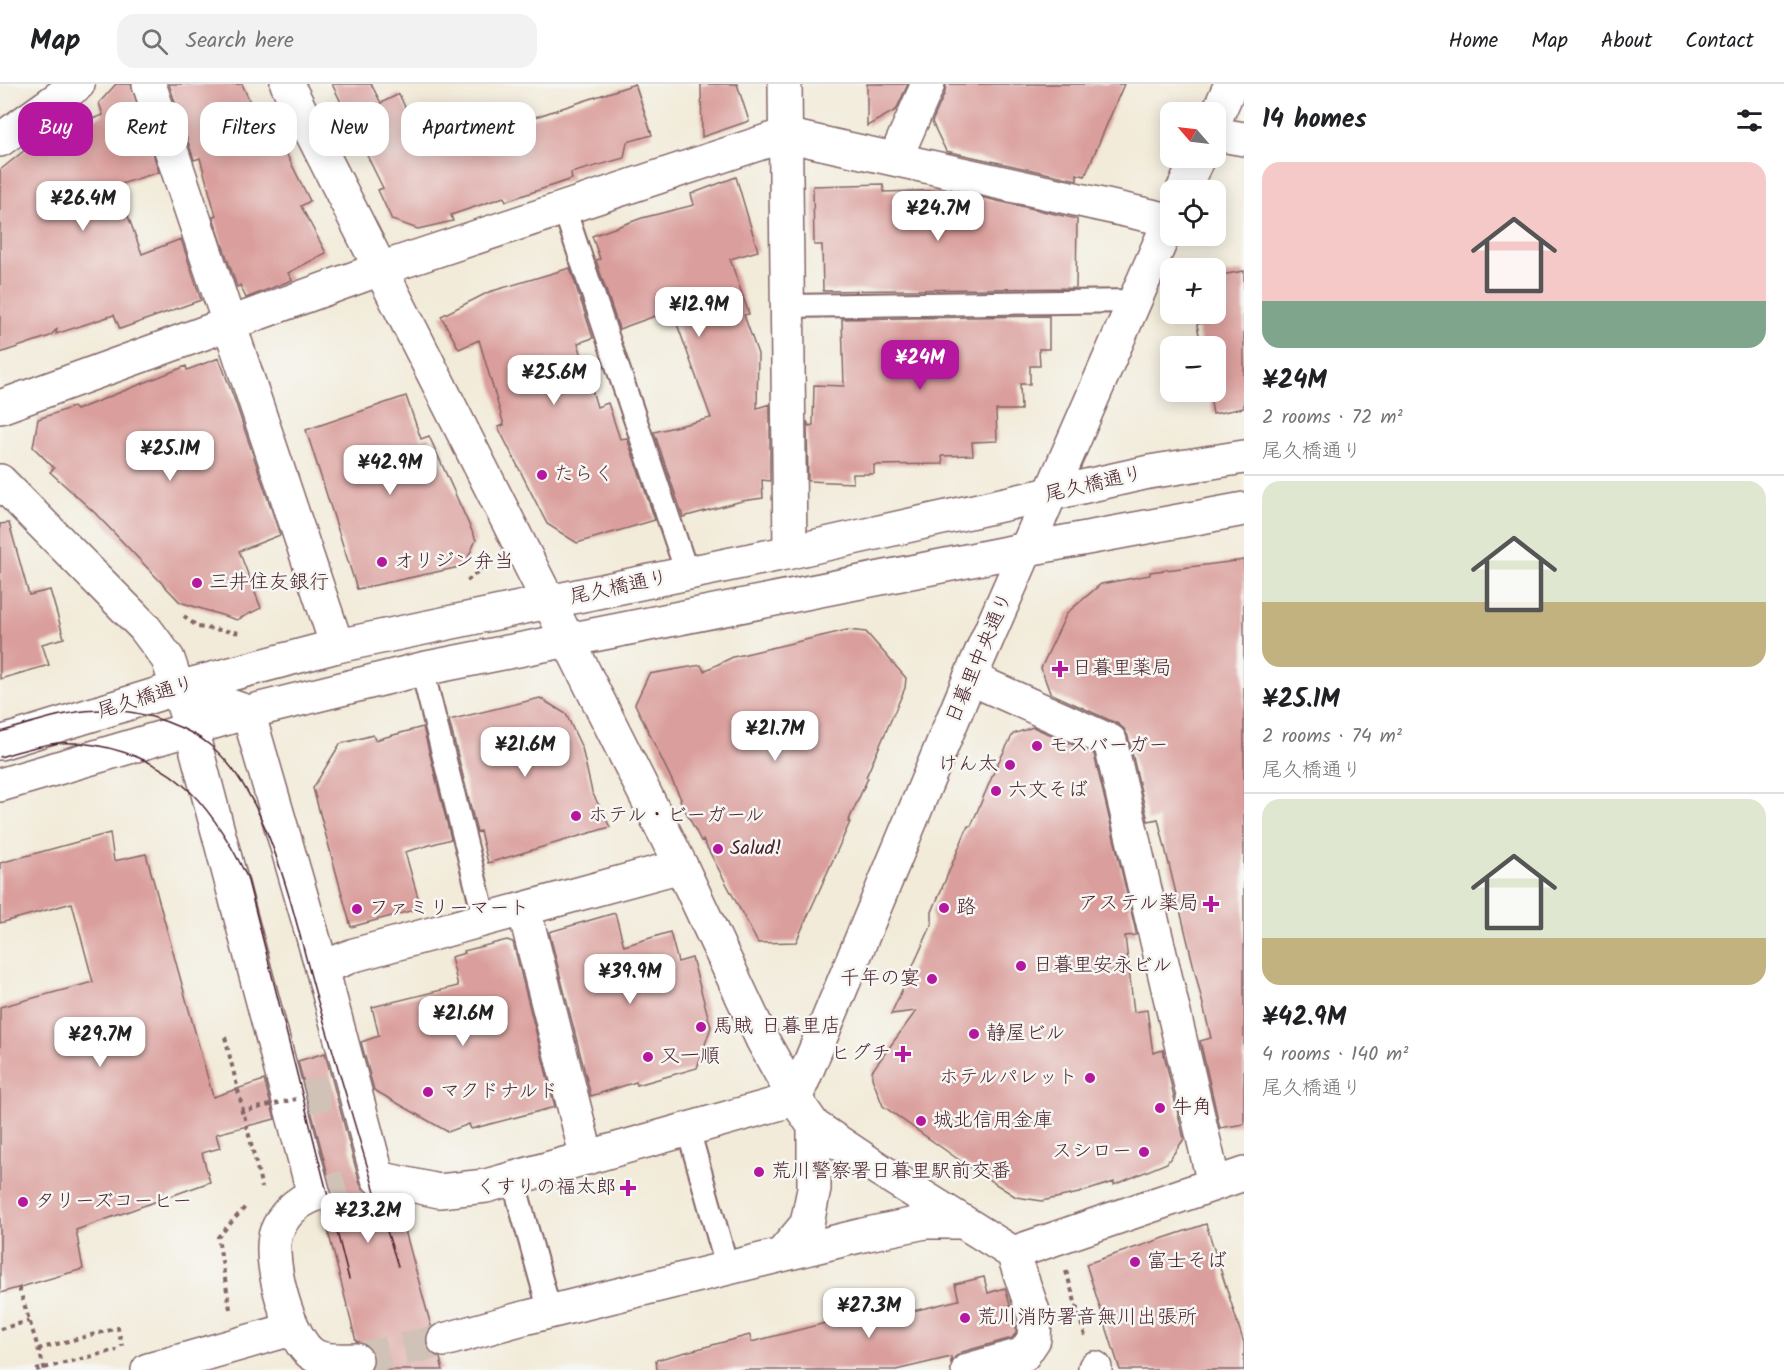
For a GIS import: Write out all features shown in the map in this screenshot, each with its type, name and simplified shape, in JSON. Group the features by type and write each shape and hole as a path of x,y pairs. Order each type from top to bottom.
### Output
{"street":[{"path":"4,130 78,84"},
{"path":"149,84 337,646"},
{"path":"287,84 681,866 763,1041 795,1099 814,1126 1012,1253 1035,1317 1034,1339 1024,1354 968,1370"},
{"path":"785,84 790,552"},
{"path":"895,159 928,84"},
{"path":"1223,102 1231,84"},
{"path":"0,407 380,269 785,135 1160,218"},
{"path":"1226,136 1244,139"},
{"name":"日暮里中央通り","path":"795,1099 970,678 1160,243"},
{"name":"尾久橋通り","path":"0,743 178,688 337,646 790,552 1149,472 1244,457"},
{"path":"0,481 144,627 168,659 191,729 314,1195 300,1201 286,1212 276,1234 273,1250 275,1271 292,1329 301,1344 314,1355 326,1359 356,1360"},
{"name":"尾久橋通り","path":"0,785 249,712 422,669 1027,549 1244,509"},
{"path":"970,678 1110,741 1229,1179 1012,1253"},
{"path":"178,688 249,712 322,968 378,1178 439,1191 486,1186 795,1099"},
{"path":"322,968 354,955 681,866"},
{"path":"524,909 586,1158"},
{"path":"782,1254 807,1224 814,1189 814,1126"},
{"path":"444,1340 782,1254 925,1222 963,1222"},
{"path":"148,1370 292,1329"}],"lane":[{"path":"564,208 687,573"},
{"path":"787,306 1135,301"},
{"path":"422,669 485,920"},
{"path":"688,1130 727,1267"},
{"path":"513,1179 550,1312"}],"path":[{"path":"180,613 198,627 242,633 250,630"},
{"path":"225,1037 262,1188"},
{"path":"236,1081 243,1079"},
{"path":"240,1112 296,1099"},
{"path":"1071,1286 1095,1369"},
{"path":"19,1288 45,1370"},
{"path":"0,1329 28,1321"},
{"path":"38,1349 118,1328 123,1349"}],"building":[{"path":"116,84 131,84 137,102 105,102 105,156 154,156 159,172 121,184 124,193 120,194 142,254 181,239 201,300 120,329 114,315 56,334 57,329 50,336 0,353 0,170 18,156 93,156 93,119 103,115 99,103"},
{"path":"169,84 242,84 250,102 200,102 200,156 288,156 310,201 301,206 326,253 288,273 292,280 246,298 240,285 237,287 213,217 216,216 200,158 194,160 188,142 188,102 175,102"},
{"path":"332,84 371,84 380,102 341,102"},
{"path":"635,84 652,135 627,142 624,158 571,173 572,179 506,201 504,197 451,215 453,221 418,229 392,220 378,190 383,188 367,156 389,156 389,102 383,102 399,94 403,102 401,156 536,156 536,117"},
{"path":"701,84 737,84 749,121 702,137"},
{"path":"867,84 908,84 896,110 867,126"},
{"path":"946,84 1124,84 1085,176 1077,174 1077,180 946,151 932,122 945,92"},
{"path":"736,177 758,251 730,259 749,314 744,315 758,354 757,408 770,404 770,481 762,480 763,498 742,501 683,517 654,432 711,418 672,310 619,329 596,260 600,259 592,236 642,218 694,205 691,194"},
{"path":"883,184 884,192 949,190 1077,219 1076,288 823,291 822,245 814,245 813,186"},
{"path":"570,268 593,338 578,343 597,407 608,403 620,439 627,438 655,520 577,543 547,524 498,427 504,425 479,340 459,349 441,316 489,292"},
{"path":"1244,271 1244,408 1213,414 1211,402 1226,402 1226,336 1199,336 1197,324 1226,324 1226,274"},
{"path":"1049,316 1049,349 1039,349 1040,366 1030,366 1030,384 1020,384 1021,410 996,410 997,441 972,442 973,455 942,456 943,464 874,465 874,474 853,474 853,483 808,481 807,421 809,426 813,425 814,385 844,386 842,319"},
{"path":"219,358 280,535 239,551 261,608 237,620 180,602 95,513 50,472 54,468 33,447 38,419 73,407 76,410 186,366 187,370"},
{"path":"406,396 421,439 429,436 476,540 464,566 357,589 306,430"},
{"path":"9,523 29,595 50,590 64,638 42,644 49,665 0,679 0,524"},
{"path":"1244,560 1244,1124 1220,1128 1200,1041 1211,1038 1158,819 1148,821 1128,736 1118,724 1050,693 1041,668 1067,613 1101,584 1150,575 1150,572"},
{"path":"847,630 866,632 906,678 905,688 866,777 868,778 848,822 850,822 796,942 758,943 703,840 701,841 635,704 649,674 701,665 704,671 733,657"},
{"path":"540,698 566,714 582,748 592,792 610,827 488,863 480,831 477,832 449,720"},
{"path":"423,727 451,839 405,852 421,908 351,927 313,788 340,744 373,735 375,740"},
{"path":"1033,727 1094,754 1136,932 1136,935 1125,936 1134,1012 1147,1010 1153,1053 1163,1050 1184,1139 1167,1163 1114,1185 1114,1182 1042,1201 1016,1197 883,1106 872,1078 872,1071 916,1011 891,1014 932,924 932,912 968,826 971,826 1013,734"},
{"path":"110,833 114,861 146,854 213,1097 264,1080 275,1119 216,1134 220,1148 202,1153 210,1182 76,1230 83,1269 0,1293 0,1007 93,982 72,903 0,923 0,863"},
{"path":"615,913 624,946 670,932 678,962 692,958 711,1027 697,1068 637,1085 636,1082 591,1096 549,932"},
{"path":"507,940 513,942 555,1107 471,1129 469,1124 448,1132 374,1090 361,1042 379,1036 372,1007 458,986 451,957 465,953 464,951"},
{"path":"325,1053 360,1184 365,1192 373,1196 397,1201 431,1326 426,1336 426,1346 431,1354 440,1358 443,1370 372,1370 375,1360 372,1351 366,1344 356,1341 323,1211 332,1200 332,1190 298,1061"},
{"path":"1206,1224 1244,1343 1244,1370 1120,1370 1086,1264"},
{"path":"984,1277 988,1293 1005,1288 1016,1325 1016,1333 1012,1338 962,1352 951,1363 951,1357 896,1370 657,1370 656,1360 750,1335 751,1342 853,1316 852,1312 881,1305 884,1318 959,1300 955,1284"}],"tunnel":[{"path":"296,1099 365,1086"},
{"path":"314,1195 378,1178"},
{"path":"356,1360 444,1340"}],"tram line":[{"path":"0,732 43,719 83,711 124,711 145,715 190,732 211,746 232,769 250,797 279,865 398,1266"},
{"path":"0,757 58,743 91,745 124,752 155,766 182,784 202,804 219,827 247,877 349,1279"}],"place":[{"name":"たらく","path":"542,475"},
{"name":"オリジン弁当","path":"382,562"},
{"name":"三井住友銀行","path":"197,583"},
{"name":"日暮里薬局","path":"1060,669"},
{"name":"モスバーガー","path":"1037,746"},
{"name":"けん太","path":"1010,765"},
{"name":"六文そば","path":"996,791"},
{"name":"ホテル・ビーガール","path":"576,816"},
{"name":"Salud!","path":"718,849"},
{"name":"アステル薬局","path":"1211,904"},
{"name":"路","path":"944,908"},
{"name":"ファミリーマート","path":"357,909"},
{"name":"日暮里安永ビル","path":"1021,966"},
{"name":"千年の宴","path":"932,979"},
{"name":"馬賊 日暮里店","path":"701,1027"},
{"name":"静屋ビル","path":"974,1034"},
{"name":"ヒグチ","path":"903,1054"},
{"name":"又一順","path":"648,1057"},
{"name":"ホテルパレット","path":"1090,1078"},
{"name":"マクドナルド","path":"428,1092"},
{"name":"牛角","path":"1160,1108"},
{"name":"城北信用金庫","path":"921,1121"},
{"name":"スシロー","path":"1144,1152"},
{"name":"荒川警察署日暮里駅前交番","path":"759,1172"},
{"name":"くすりの福太郎","path":"628,1188"},
{"name":"タリーズコーヒー","path":"23,1202"},
{"name":"富士そば","path":"1135,1262"},
{"name":"荒川消防署音無川出張所","path":"965,1318"}]}
